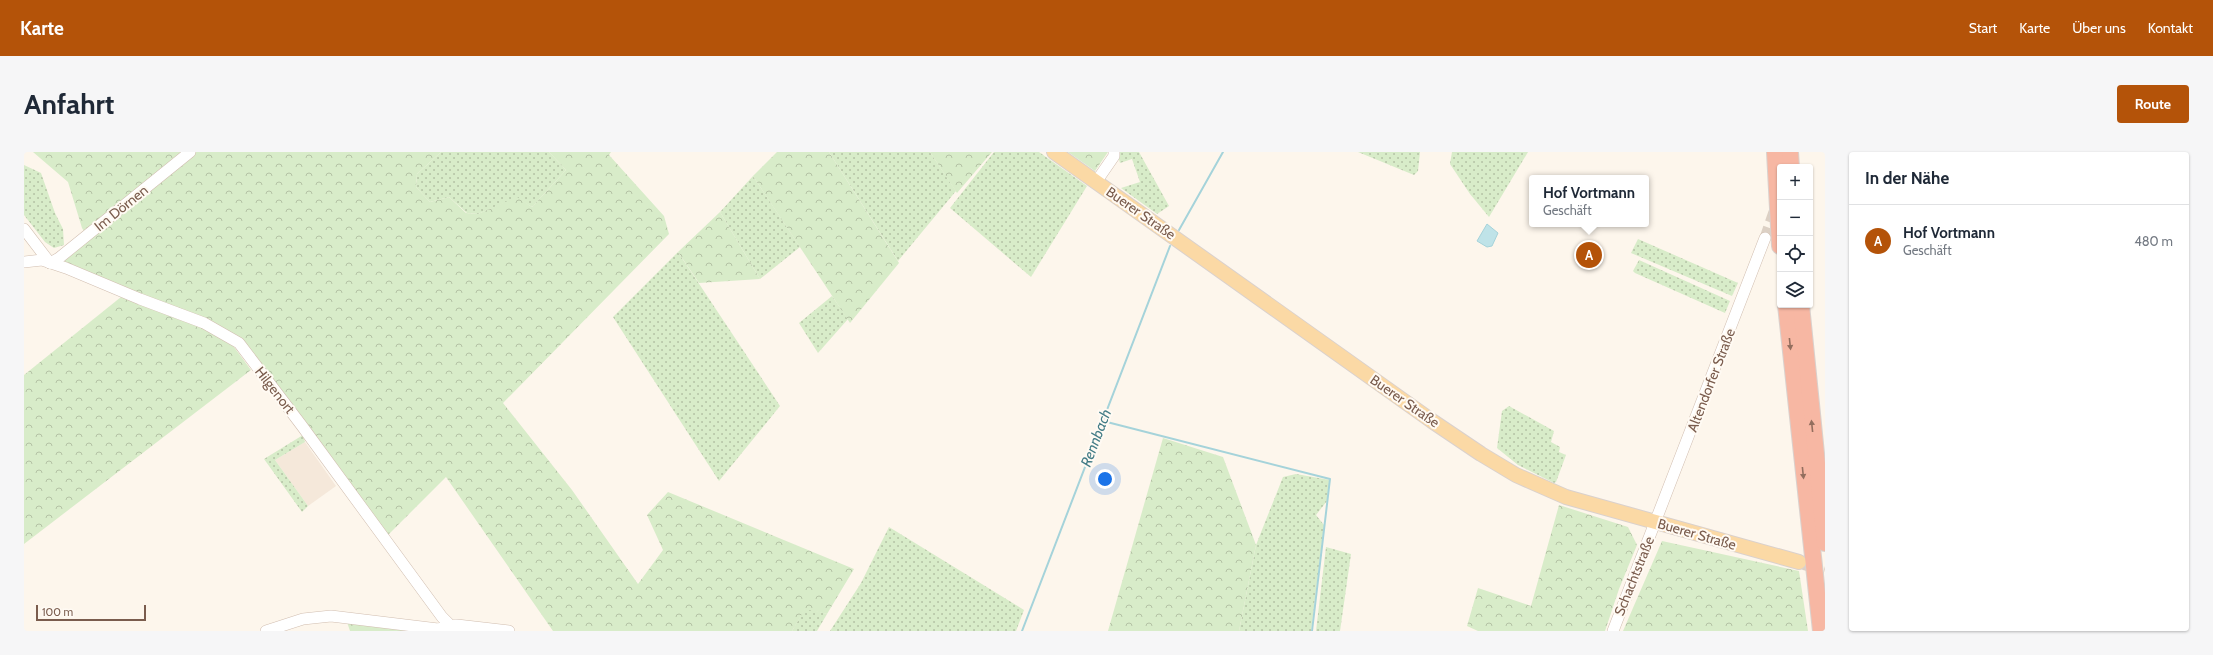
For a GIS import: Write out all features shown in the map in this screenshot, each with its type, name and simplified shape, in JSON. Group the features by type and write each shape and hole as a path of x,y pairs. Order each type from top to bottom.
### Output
{"highway":[{"path":"1775,152 1779,236"},
{"path":"1790,152 1791,164"},
{"path":"1786,308 1821,631"},
{"path":"1801,308 1825,543"}],"main road":[{"name":"Buerer Straße","path":"1054,152 1481,454 1533,483 1566,497 1799,562"}],"street":[{"name":"Im Dörnen","path":"50,263 59,258 190,152"},
{"path":"1096,182 1114,156 1114,152"},
{"path":"24,229 50,263"},
{"name":"Altendorfer Straße","path":"1656,522 1766,238"},
{"name":"Hilgenort","path":"24,262 42,260 50,263 204,323 239,343 453,628"},
{"name":"Schachtstraße","path":"1613,631 1656,522"},
{"path":"266,631 315,616 331,616 438,629 453,628 508,631"}],"shaded area":[{"path":"305,442 336,486 308,506 275,460"}],"green space":[{"path":"33,152 441,152 417,174 416,187 430,202 449,197 466,213 478,214 517,197 532,207 566,170 549,152 611,152 609,155 664,216 669,234 503,403 572,490 638,584 663,550 647,515 668,492 854,569 827,614 805,609 792,631 553,631 446,477 385,538 239,343 50,263 87,236 82,228 68,182"},
{"path":"441,152 549,152 566,170 532,207 517,198 478,214 467,213 449,197 430,202 416,187 417,174"},
{"path":"777,152 829,152 899,263 850,323 753,176"},
{"path":"829,152 930,152 956,191 898,261"},
{"path":"930,152 992,152 957,193"},
{"path":"994,152 1039,152 1087,186 1031,277 950,208"},
{"path":"1068,152 1108,152 1095,171"},
{"path":"1117,152 1139,152 1169,206 1157,214 1121,188 1140,182 1132,159 1120,163"},
{"path":"1358,152 1420,152 1418,171 1414,175"},
{"path":"1452,152 1528,152 1489,217 1470,194 1450,164"},
{"path":"24,165 41,173 55,213 63,229 64,245 54,248 45,242 24,215"},
{"path":"753,176 800,247 760,279 720,212"},
{"path":"720,212 760,279 699,283 678,252"},
{"path":"1638,239 1738,283 1732,296 1631,253"},
{"path":"678,252 780,406 719,481 613,317"},
{"path":"1639,260 1730,301 1725,313 1635,273 1633,271"},
{"path":"832,296 848,319 818,353 799,323"},
{"path":"121,297 138,301 221,334 234,347 251,370 24,544 24,375"},
{"path":"1509,406 1554,431 1551,442 1560,447 1559,452 1566,455 1556,482 1554,483 1518,465 1497,448 1502,411"},
{"path":"303,435 305,442 275,460 308,506 302,512 264,459"},
{"path":"1163,438 1223,457 1256,545 1239,631 1108,631"},
{"path":"1296,474 1330,480 1327,501 1316,515 1324,525 1311,631 1239,631 1256,545 1283,477"},
{"path":"1559,505 1628,527 1637,545 1619,589 1605,631 1478,631 1467,626 1478,588 1531,606"},
{"path":"889,527 1024,610 1016,631 830,631 861,583"},
{"path":"1662,541 1799,571 1808,631 1623,631"},
{"path":"1326,547 1351,554 1340,631 1316,631"},
{"path":"805,608 827,614 817,631 792,631"},
{"path":"347,622 417,631 350,631"}],"water":[{"path":"1487,224 1498,233 1492,246 1487,247 1477,241"}],"waterway":[{"name":"Rennbach","path":"1179,230 1223,152"},
{"name":"Rennbach","path":"1022,631 1170,246"},
{"path":"1103,421 1330,479 1312,631"}],"tunnel":[{"path":"1765,238 1775,209"},
{"path":"1804,563 1825,569"}],"place":[{"name":"Hof Vortmann","path":"1589,255"}]}
